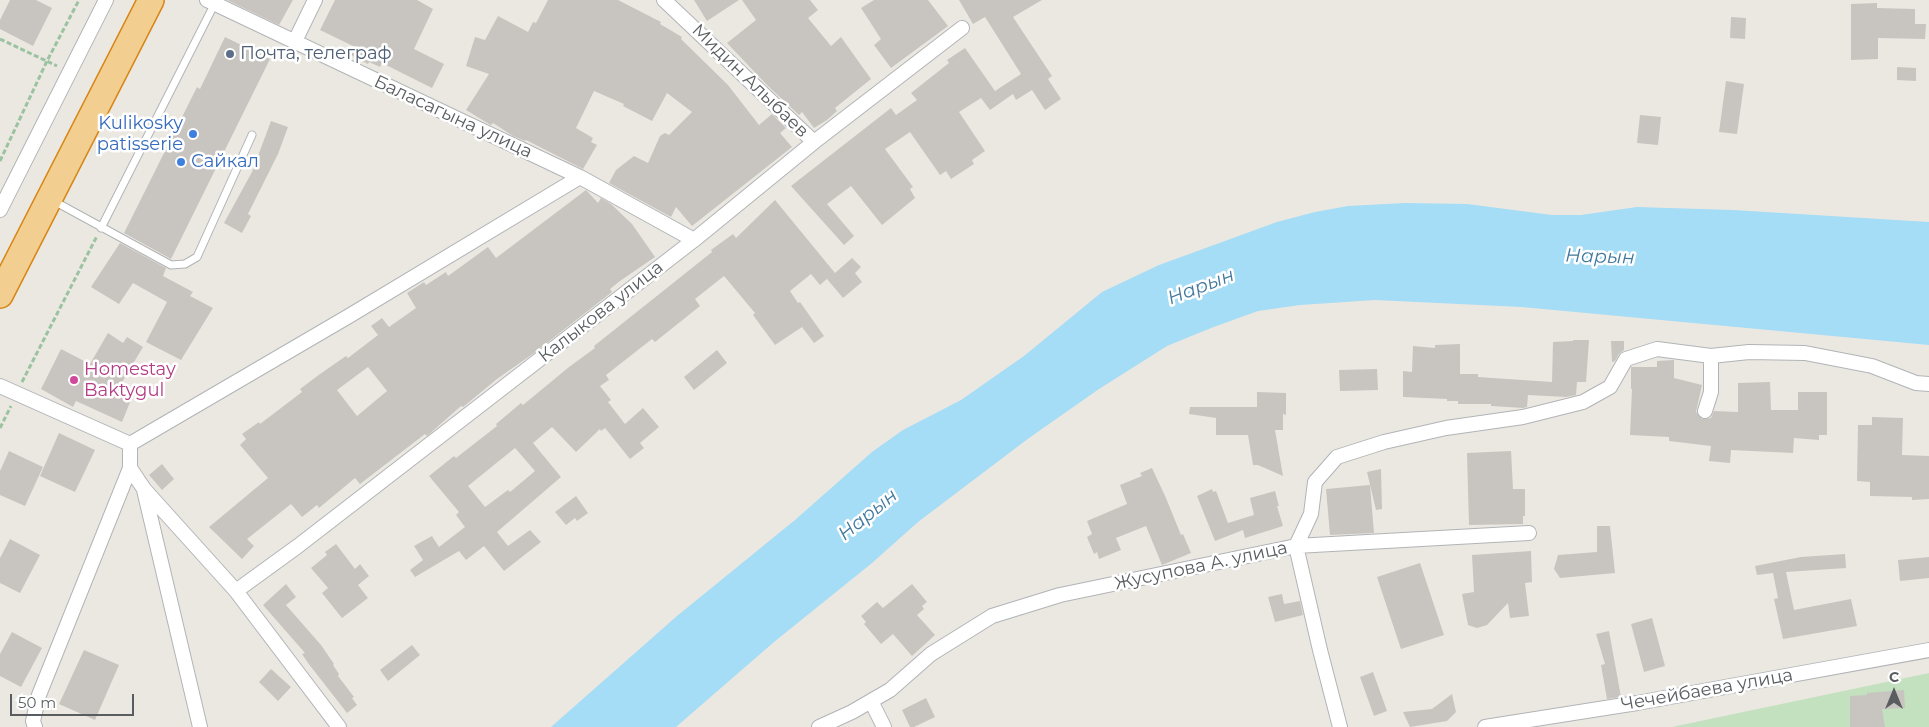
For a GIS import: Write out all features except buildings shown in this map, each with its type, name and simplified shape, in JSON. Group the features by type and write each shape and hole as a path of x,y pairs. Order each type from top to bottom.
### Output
{"highway":[{"path":"0,295 151,0"}],"street":[{"path":"0,210 106,0"},
{"path":"295,42 315,0"},
{"name":"Мидин Алыбаев","path":"665,0 814,142"},
{"name":"Баласагына улица","path":"213,1 295,42 580,177 694,240"},
{"name":"Калыкова улица","path":"236,591 298,546 694,240 814,142 962,28"},
{"path":"130,444 349,316 580,177"},
{"name":"Жусупова А. улица","path":"819,727 852,712 890,690 931,654 992,616 1060,594 1296,546 1311,514 1315,482 1337,457 1384,442 1428,432 1523,417 1582,402 1610,387 1626,359 1657,349 1711,356 1749,352 1805,353 1872,366 1916,382 1929,384"},
{"path":"1705,411 1711,392 1711,356"},
{"path":"0,386 130,444"},
{"path":"36,727 33,722 39,695 130,468 130,444"},
{"path":"130,468 144,489 236,591 339,727"},
{"path":"144,489 200,727"},
{"path":"1340,727 1296,546 1529,533"},
{"name":"Чечейбаева улица","path":"1484,727 1637,703 1929,650"},
{"path":"871,701 884,727"}],"lane":[{"path":"101,228 213,1"},
{"path":"49,199 171,265 186,264 197,257 252,135"}],"path":[{"path":"0,161 47,61 79,0"},
{"path":"0,39 68,72"},
{"path":"0,428 101,228"}],"green space":[{"path":"1929,673 1929,727 1672,727"}],"water":[{"name":"Нарын","path":"1405,203 1467,204 1552,215 1581,215 1637,207 1733,210 1929,222 1929,345 1522,307 1375,300 1300,305 1258,311 1167,346 1099,389 1029,438 918,522 872,563 774,642 676,727 551,727 677,616 795,520 872,452 903,430 961,400 1024,356 1102,292 1159,265 1277,222 1348,206"}],"place":[{"name":"Почта, телеграф","path":"230,54"},
{"name":"Kulikosky patisserie","path":"193,134"},
{"name":"Сайкал","path":"181,162"},
{"name":"Homestay Baktygul","path":"74,380"}]}
